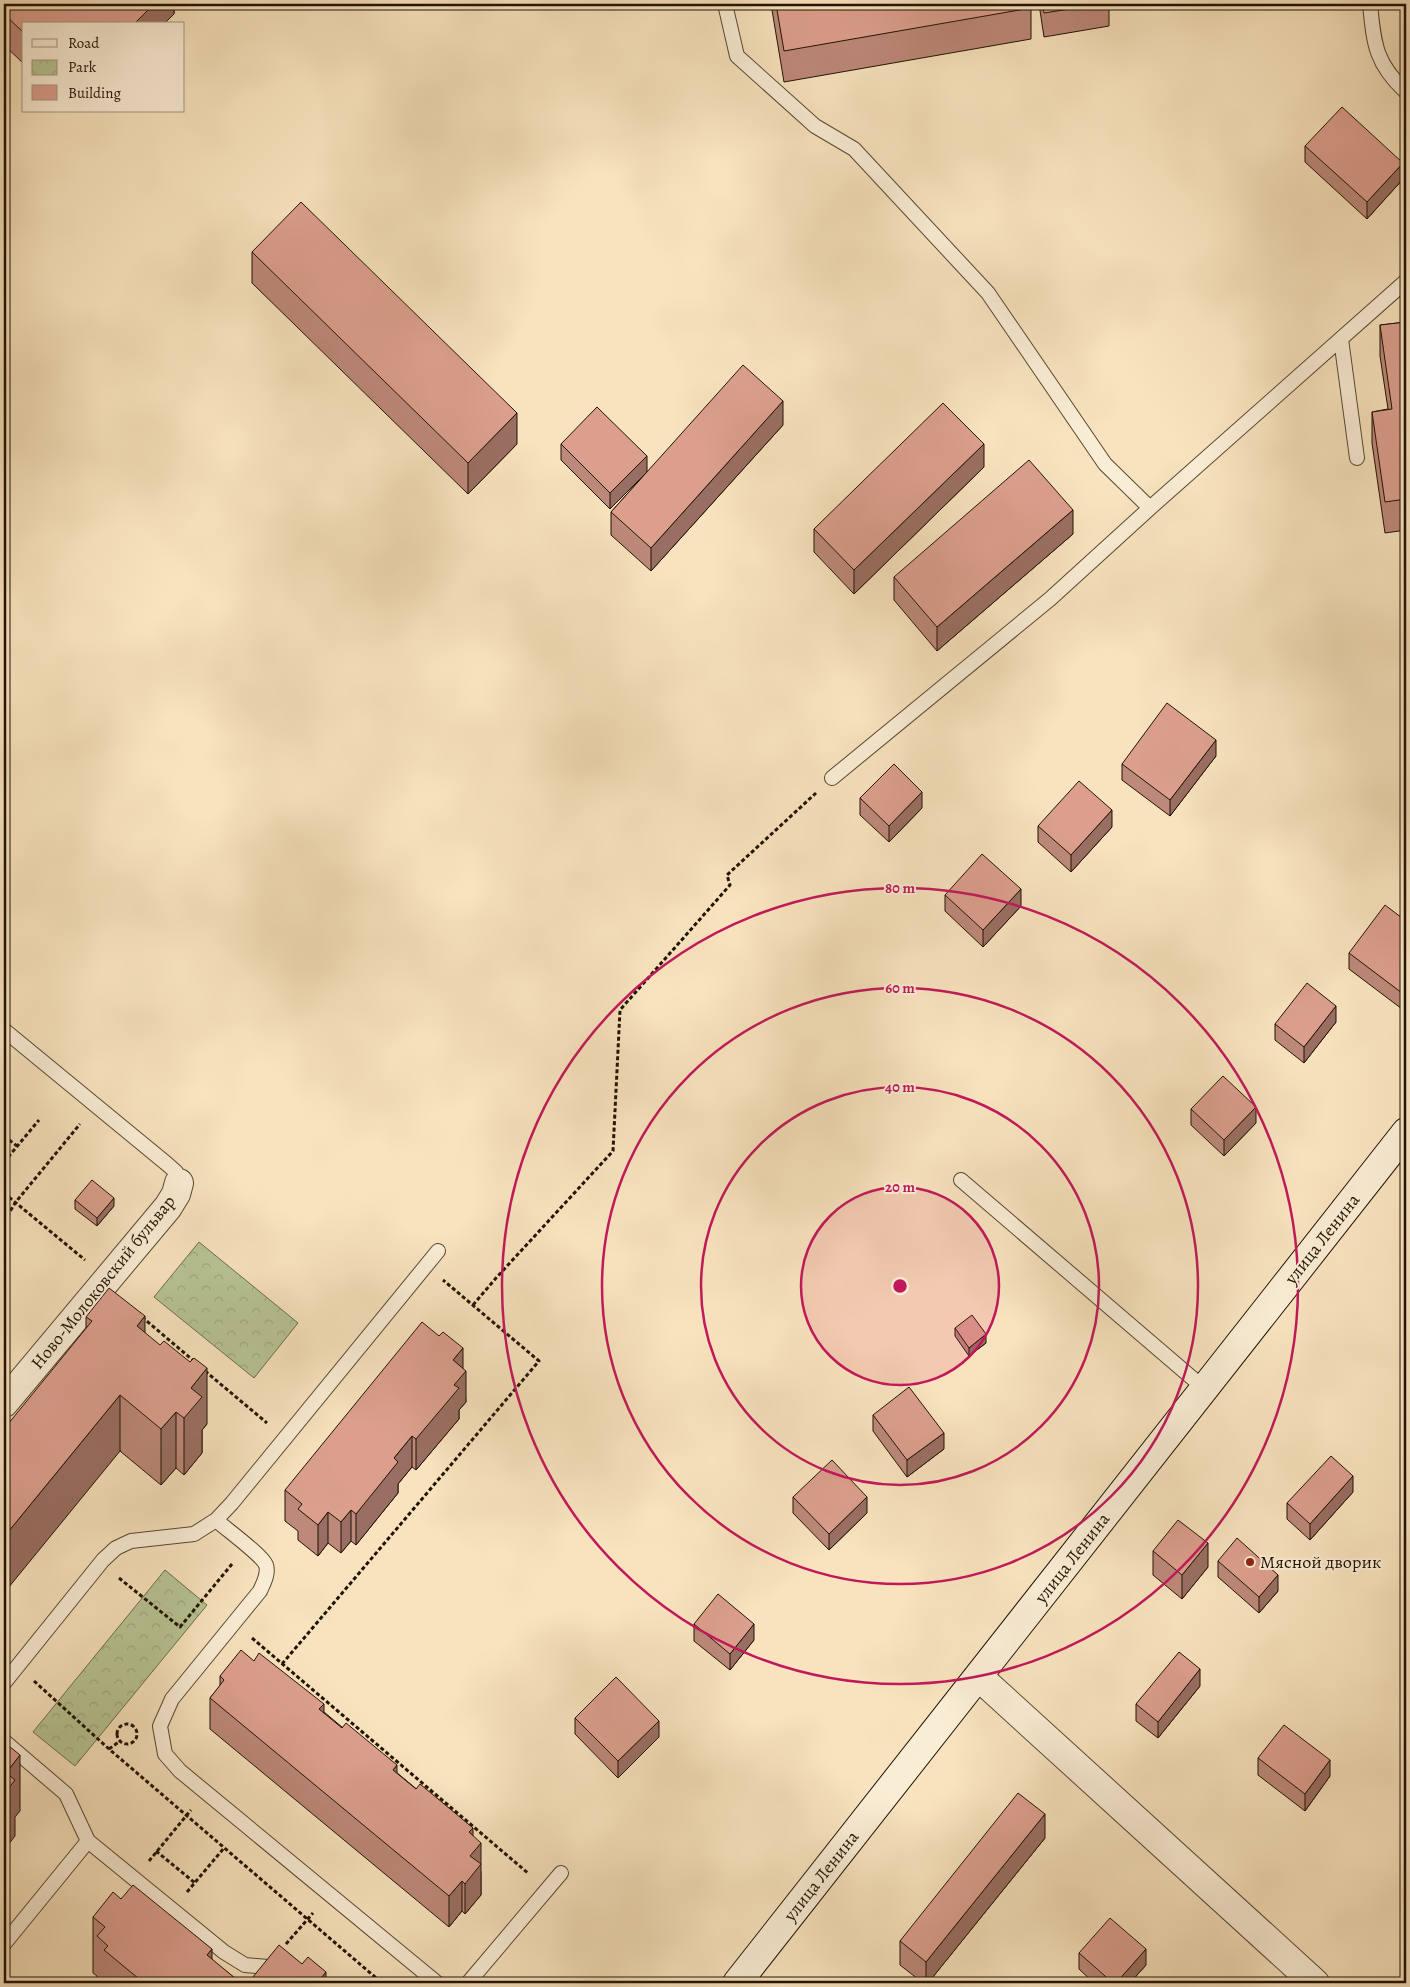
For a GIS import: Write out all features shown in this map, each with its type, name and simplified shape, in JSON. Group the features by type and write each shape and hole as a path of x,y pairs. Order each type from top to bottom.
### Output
{"main road":[{"name":"улица Ленина","path":"737,1983 1406,1132"},
{"name":"Ново-Молоковский бульвар","path":"4,1403 168,1207 176,1194 179,1183"},
{"path":"979,1677 1315,1983"}],"lane":[{"path":"725,4 737,56 815,126 854,149 988,293 1105,464 1150,508"},
{"path":"1370,4 1372,30 1378,56 1391,77 1406,92"},
{"path":"832,778 1050,598 1406,281"},
{"path":"1341,339 1358,458"},
{"path":"4,1030 168,1164 176,1172 179,1183"},
{"path":"961,1180 1205,1389"},
{"path":"4,1683 101,1563 116,1548 131,1541 194,1534 216,1520 438,1251"},
{"path":"216,1520 266,1565 266,1578 260,1592 172,1699 160,1726 165,1754 180,1771 436,1983"},
{"path":"4,1741 66,1794 88,1841 224,1952 244,1965 292,1969"},
{"path":"4,1944 88,1841"},
{"path":"468,1983 561,1873"}],"path":[{"path":"473,1305 613,1151 620,1010 730,885 727,875 832,778"},
{"path":"4,1222 15,1203 96,1105"},
{"path":"4,1162 39,1120"},
{"path":"4,1136 16,1146"},
{"path":"4,1193 93,1266 121,1299 196,1363"},
{"path":"282,1664 539,1361 426,1265"},
{"path":"203,1369 285,1438"},
{"path":"101,1563 180,1628 247,1546"},
{"path":"234,1623 547,1889"},
{"path":"17,1666 186,1816 382,1983"},
{"path":"129,1724 134,1727 137,1733 136,1739 131,1743 125,1744 120,1741 117,1735 118,1729 123,1725 129,1724"},
{"path":"109,1749 120,1741"},
{"path":"134,1878 206,1792"},
{"path":"172,1910 224,1848"},
{"path":"156,1852 195,1883"},
{"path":"266,1968 329,1894"}],"green space":[{"path":"199,1242 298,1323 254,1378 154,1297"},
{"path":"165,1570 207,1605 75,1766 33,1732"}],"building":[{"path":"4,4 154,4 136,22 22,22 22,31 4,14"},
{"path":"776,4 1031,4 1031,8 784,51"},
{"path":"1042,4 1102,4 1044,13"},
{"path":"1342,107 1403,163 1367,202 1305,146"},
{"path":"301,202 517,413 468,463 252,252"},
{"path":"1406,322 1406,499 1385,502 1372,412 1392,409 1380,325"},
{"path":"743,365 783,401 651,548 611,512"},
{"path":"943,403 984,444 854,570 814,529"},
{"path":"597,407 647,456 610,493 561,444"},
{"path":"1029,460 1073,510 937,627 894,577"},
{"path":"1167,703 1216,740 1170,800 1122,764"},
{"path":"894,764 922,792 889,826 860,798"},
{"path":"1079,781 1112,810 1071,855 1038,826"},
{"path":"982,854 1021,889 983,930 945,895"},
{"path":"1385,905 1406,921 1406,988 1402,993 1349,953"},
{"path":"1307,983 1336,1006 1304,1047 1275,1024"},
{"path":"1223,1076 1256,1107 1224,1140 1191,1109"},
{"path":"92,1180 114,1198 97,1218 75,1200"},
{"path":"109,1288 145,1316 137,1326 160,1345 164,1341 190,1362 194,1358 207,1368 191,1388 202,1397 184,1418 176,1412 161,1429 120,1395 4,1537 4,1429 92,1321 86,1317"},
{"path":"972,1315 986,1334 969,1348 955,1328"},
{"path":"422,1322 439,1336 443,1332 463,1348 453,1360 466,1371 454,1385 459,1388 416,1439 412,1436 394,1458 398,1462 356,1514 351,1510 341,1522 328,1512 318,1525 298,1509 302,1504 285,1490"},
{"path":"909,1387 944,1433 907,1460 873,1415"},
{"path":"1331,1456 1353,1476 1310,1524 1287,1503"},
{"path":"832,1460 867,1497 829,1534 793,1497"},
{"path":"1178,1520 1208,1543 1182,1575 1153,1551"},
{"path":"1237,1538 1278,1575 1259,1597 1218,1561"},
{"path":"718,1594 754,1624 730,1654 694,1624"},
{"path":"241,1650 254,1661 259,1653 324,1704 319,1709 342,1728 346,1723 397,1765 393,1770 416,1789 420,1784 473,1828 469,1832 481,1843 470,1856 481,1864 465,1884 462,1881 449,1896 210,1698 224,1680 220,1676"},
{"path":"1179,1652 1200,1669 1158,1722 1136,1704"},
{"path":"616,1677 659,1721 618,1761 575,1718"},
{"path":"1284,1725 1330,1760 1305,1794 1258,1758"},
{"path":"4,1742 20,1755 6,1773 15,1780 4,1794"},
{"path":"1018,1793 1045,1814 926,1962 900,1941"},
{"path":"133,1885 212,1949 207,1955 241,1983 144,1983 104,1950 108,1946 97,1936 105,1927 93,1917 113,1892 121,1899"},
{"path":"1110,1918 1146,1949 1116,1983 1113,1983 1079,1953"},
{"path":"279,1945 302,1964 308,1957 326,1972 317,1983 248,1983"}],"place":[{"name":"Мясной дворик","path":"1250,1562"}]}
